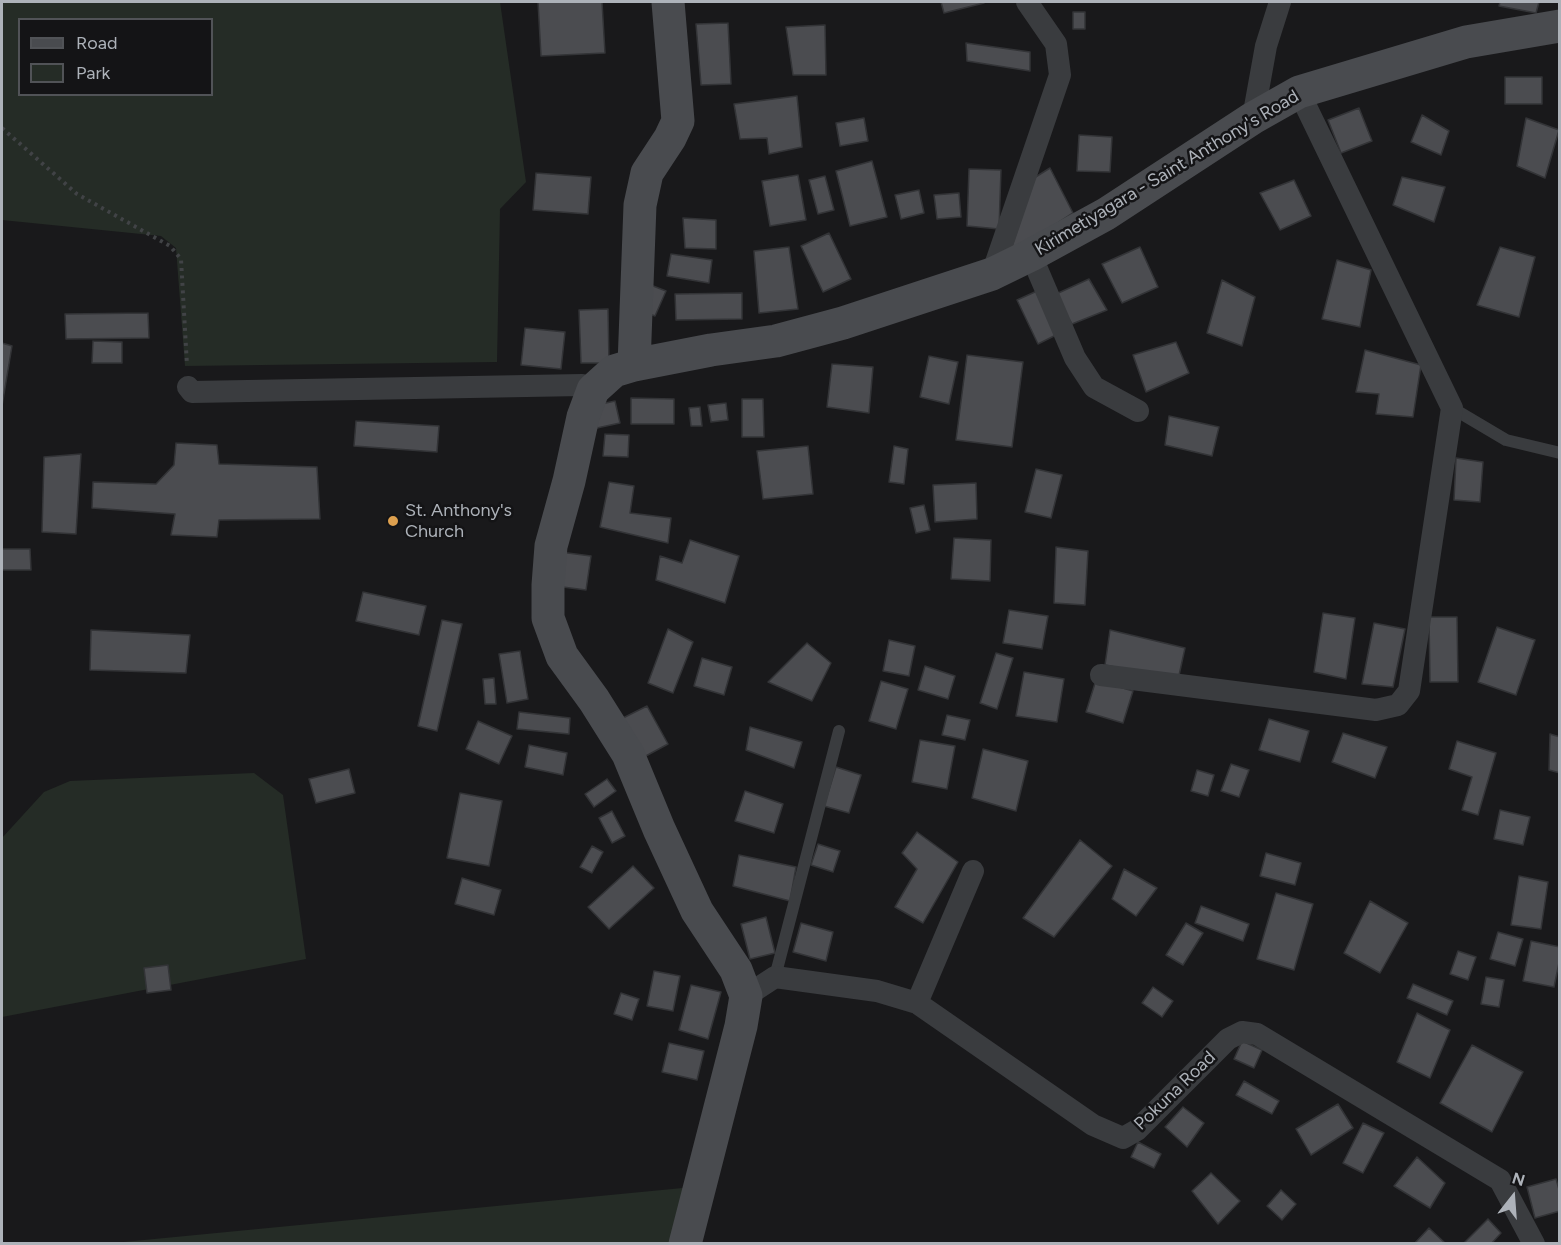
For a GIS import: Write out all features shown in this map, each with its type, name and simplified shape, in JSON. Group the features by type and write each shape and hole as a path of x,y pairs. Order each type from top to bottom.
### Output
{"street":[{"path":"634,365 640,206 646,173 670,138 678,121 668,2"},
{"path":"992,274 1060,75 1056,44 1027,2"},
{"path":"1253,118 1266,45 1280,2"},
{"name":"Kirimetiyagara - Saint Anthony's Road","path":"746,996 736,970 697,911 628,754 594,700 562,656 548,618 551,546 569,481 583,417 593,390 614,371 634,365 711,350 776,341 843,323 992,274 1106,214 1253,118 1299,92 1466,42 1560,26"},
{"path":"1101,675 1376,710 1398,705 1409,691 1452,408 1299,92"},
{"path":"1031,255 1075,357 1095,387 1138,411"},
{"path":"188,387 192,392 582,385 593,390"},
{"path":"917,1003 973,871"},
{"path":"685,1244 741,1026 746,996 775,977"},
{"name":"Pokuna Road","path":"775,977 877,991 917,1003 1093,1125 1123,1138 1137,1130 1228,1039 1242,1032 1257,1034 1500,1180 1534,1244"}],"lane":[{"path":"1452,408 1506,440 1560,453"},
{"path":"775,977 839,731"}],"path":[{"path":"2,128 77,194 170,246 181,259 188,387"}],"green space":[{"path":"2,2 500,2 526,182 500,209 497,362 185,366 176,248 161,236 2,220"},
{"path":"254,773 283,795 306,959 2,1017 2,838 44,792 70,781"},
{"path":"693,1187 680,1243 113,1243"}],"building":[{"path":"538,2 602,2 605,53 541,56"},
{"path":"941,2 984,2 984,3 944,13"},
{"path":"1500,2 1539,2 1536,13 1499,6"},
{"path":"1073,12 1085,12 1085,29 1073,29"},
{"path":"728,23 731,84 701,85 696,24"},
{"path":"825,25 826,75 793,75 786,27"},
{"path":"966,43 1030,52 1030,71 967,61"},
{"path":"1505,77 1542,77 1542,104 1505,104"},
{"path":"797,96 802,147 769,154 767,138 740,139 734,104"},
{"path":"1359,108 1372,141 1341,153 1328,120"},
{"path":"1422,115 1449,131 1441,155 1411,142"},
{"path":"864,118 868,141 840,146 836,123"},
{"path":"1526,118 1559,130 1545,178 1517,166"},
{"path":"1079,135 1112,137 1110,172 1077,171"},
{"path":"872,161 887,217 850,226 836,171"},
{"path":"1050,168 1073,213 1009,255 1034,178"},
{"path":"969,169 1001,170 999,229 967,226"},
{"path":"536,173 591,177 588,214 533,210"},
{"path":"798,175 806,220 770,226 762,181"},
{"path":"825,176 834,210 818,214 809,180"},
{"path":"1402,177 1445,187 1434,222 1393,205"},
{"path":"1294,180 1311,216 1280,230 1260,193"},
{"path":"919,190 924,213 901,219 895,195"},
{"path":"959,193 961,217 937,219 934,195"},
{"path":"683,218 716,220 716,249 685,248"},
{"path":"829,233 851,279 823,292 801,246"},
{"path":"789,247 798,309 759,313 754,251"},
{"path":"1140,247 1158,287 1122,303 1102,264"},
{"path":"1500,247 1535,257 1519,317 1477,305"},
{"path":"671,254 712,260 709,283 667,276"},
{"path":"1337,260 1371,270 1360,327 1322,319"},
{"path":"1089,279 1107,310 1072,324 1054,295"},
{"path":"1222,280 1255,297 1242,346 1207,333"},
{"path":"648,284 666,291 655,316 637,309"},
{"path":"1037,291 1058,334 1038,344 1017,300"},
{"path":"742,293 742,319 676,320 675,294"},
{"path":"608,309 609,363 581,363 579,310"},
{"path":"148,313 149,338 66,339 65,314"},
{"path":"525,328 565,332 561,369 521,365"},
{"path":"93,341 122,342 122,363 92,363"},
{"path":"1176,342 1189,373 1146,392 1133,355"},
{"path":"2,343 12,346 2,406"},
{"path":"1365,350 1421,365 1413,417 1376,414 1379,394 1356,392"},
{"path":"967,355 1023,362 1012,447 956,440"},
{"path":"929,356 958,362 949,404 920,397"},
{"path":"832,364 873,367 869,413 827,407"},
{"path":"631,398 674,399 674,424 631,424"},
{"path":"742,399 763,399 764,437 742,437"},
{"path":"615,401 620,423 597,428 592,406"},
{"path":"726,403 728,420 711,422 708,405"},
{"path":"700,407 702,426 691,426 689,408"},
{"path":"1169,416 1219,427 1212,456 1165,445"},
{"path":"356,421 439,426 437,452 354,446"},
{"path":"605,434 629,435 628,457 603,456"},
{"path":"176,443 217,445 219,464 317,467 320,519 219,520 217,537 171,535 175,514 92,508 93,482 156,484 174,465"},
{"path":"808,446 813,494 763,499 757,451"},
{"path":"894,446 908,449 904,484 889,482"},
{"path":"81,454 76,534 42,532 44,457"},
{"path":"1456,458 1483,462 1480,502 1454,500"},
{"path":"1036,469 1062,475 1051,518 1025,512"},
{"path":"609,482 634,486 630,513 671,518 668,543 600,527"},
{"path":"976,483 977,519 935,522 933,485"},
{"path":"924,505 930,530 916,533 910,508"},
{"path":"954,538 991,540 990,581 951,579"},
{"path":"690,540 739,556 725,603 656,580 660,556 682,563"},
{"path":"1056,547 1088,551 1085,605 1054,603"},
{"path":"2,549 30,549 31,570 2,570"},
{"path":"560,552 591,556 586,590 555,586"},
{"path":"363,592 426,606 419,635 356,621"},
{"path":"1009,610 1048,616 1042,649 1003,643"},
{"path":"1323,613 1355,618 1346,679 1314,672"},
{"path":"1429,617 1457,617 1458,682 1430,682"},
{"path":"442,620 462,624 437,731 418,726"},
{"path":"1374,623 1405,629 1393,687 1362,684"},
{"path":"1497,627 1535,640 1516,695 1478,682"},
{"path":"668,629 693,642 673,693 648,683"},
{"path":"91,630 190,635 186,673 90,670"},
{"path":"1110,630 1185,648 1178,680 1105,665"},
{"path":"889,640 915,646 909,676 883,671"},
{"path":"807,643 831,663 812,701 768,682"},
{"path":"520,651 528,699 507,703 499,654"},
{"path":"996,653 1013,658 997,709 980,703"},
{"path":"702,658 732,667 724,695 694,686"},
{"path":"925,666 955,676 948,699 918,690"},
{"path":"1024,672 1064,679 1057,722 1016,716"},
{"path":"494,678 496,704 485,704 483,679"},
{"path":"1096,680 1133,691 1123,723 1086,712"},
{"path":"881,681 908,689 896,729 869,721"},
{"path":"647,706 668,744 644,757 623,718"},
{"path":"519,712 570,718 569,734 517,729"},
{"path":"947,715 970,720 965,740 942,735"},
{"path":"1269,719 1309,731 1300,762 1259,750"},
{"path":"478,721 512,736 499,764 466,749"},
{"path":"750,727 802,742 794,768 746,750"},
{"path":"1343,733 1387,747 1375,778 1332,762"},
{"path":"1550,734 1560,737 1560,773 1549,770"},
{"path":"920,740 955,746 947,789 912,782"},
{"path":"1457,741 1496,753 1478,815 1462,810 1472,777 1449,769"},
{"path":"529,745 567,753 563,775 525,767"},
{"path":"983,749 1028,761 1016,811 972,798"},
{"path":"1231,764 1249,770 1239,797 1221,791"},
{"path":"836,767 861,775 849,813 824,806"},
{"path":"349,769 355,793 316,803 309,779"},
{"path":"1197,770 1214,775 1208,796 1191,791"},
{"path":"607,779 616,791 594,807 585,794"},
{"path":"745,791 783,804 774,833 735,821"},
{"path":"460,793 502,801 489,866 447,858"},
{"path":"1500,810 1530,817 1523,845 1494,839"},
{"path":"612,811 625,836 612,843 599,818"},
{"path":"917,832 958,862 923,923 895,907 917,869 902,853"},
{"path":"1080,840 1112,866 1054,937 1023,918"},
{"path":"818,844 840,851 833,872 811,865"},
{"path":"592,846 603,852 592,873 580,867"},
{"path":"1266,853 1301,863 1295,885 1260,876"},
{"path":"739,855 796,867 790,901 733,886"},
{"path":"633,866 654,888 609,929 588,907"},
{"path":"1124,869 1157,888 1136,916 1112,899"},
{"path":"1519,876 1548,882 1541,929 1511,925"},
{"path":"462,878 501,890 494,915 455,904"},
{"path":"1276,893 1313,904 1294,970 1257,959"},
{"path":"1370,901 1408,923 1380,973 1344,953"},
{"path":"1201,906 1249,924 1243,941 1195,923"},
{"path":"766,917 775,953 750,959 741,924"},
{"path":"801,923 833,932 826,961 793,952"},
{"path":"1186,923 1203,933 1183,965 1166,955"},
{"path":"1498,932 1523,939 1515,966 1490,959"},
{"path":"1531,941 1560,947 1554,987 1523,981"},
{"path":"1458,951 1476,957 1468,980 1450,974"},
{"path":"168,965 171,990 147,993 144,968"},
{"path":"654,971 680,976 673,1011 647,1006"},
{"path":"1486,977 1504,980 1499,1007 1481,1004"},
{"path":"1413,984 1453,1001 1447,1015 1407,998"},
{"path":"691,985 721,992 708,1039 679,1030"},
{"path":"1153,987 1173,1001 1162,1017 1142,1003"},
{"path":"621,993 639,999 632,1020 614,1014"},
{"path":"1417,1013 1450,1030 1430,1078 1397,1062"},
{"path":"1242,1041 1262,1050 1254,1068 1234,1059"},
{"path":"669,1043 704,1051 697,1080 662,1072"},
{"path":"1472,1045 1523,1072 1492,1132 1440,1103"},
{"path":"1244,1081 1279,1101 1272,1114 1236,1095"},
{"path":"1338,1104 1353,1128 1311,1155 1296,1129"},
{"path":"1183,1107 1204,1123 1187,1147 1165,1127"},
{"path":"1363,1123 1384,1133 1363,1173 1343,1163"},
{"path":"1138,1142 1161,1154 1154,1168 1131,1157"},
{"path":"1417,1157 1445,1183 1430,1208 1394,1186"},
{"path":"1211,1173 1240,1201 1218,1224 1192,1191"},
{"path":"1556,1179 1560,1193 1560,1211 1535,1218 1527,1187"},
{"path":"1281,1190 1296,1204 1282,1220 1267,1206"},
{"path":"1488,1219 1501,1233 1491,1244 1463,1244"},
{"path":"1429,1228 1446,1244 1414,1244"}],"place":[{"name":"St. Anthony's Church","path":"393,521"}]}
